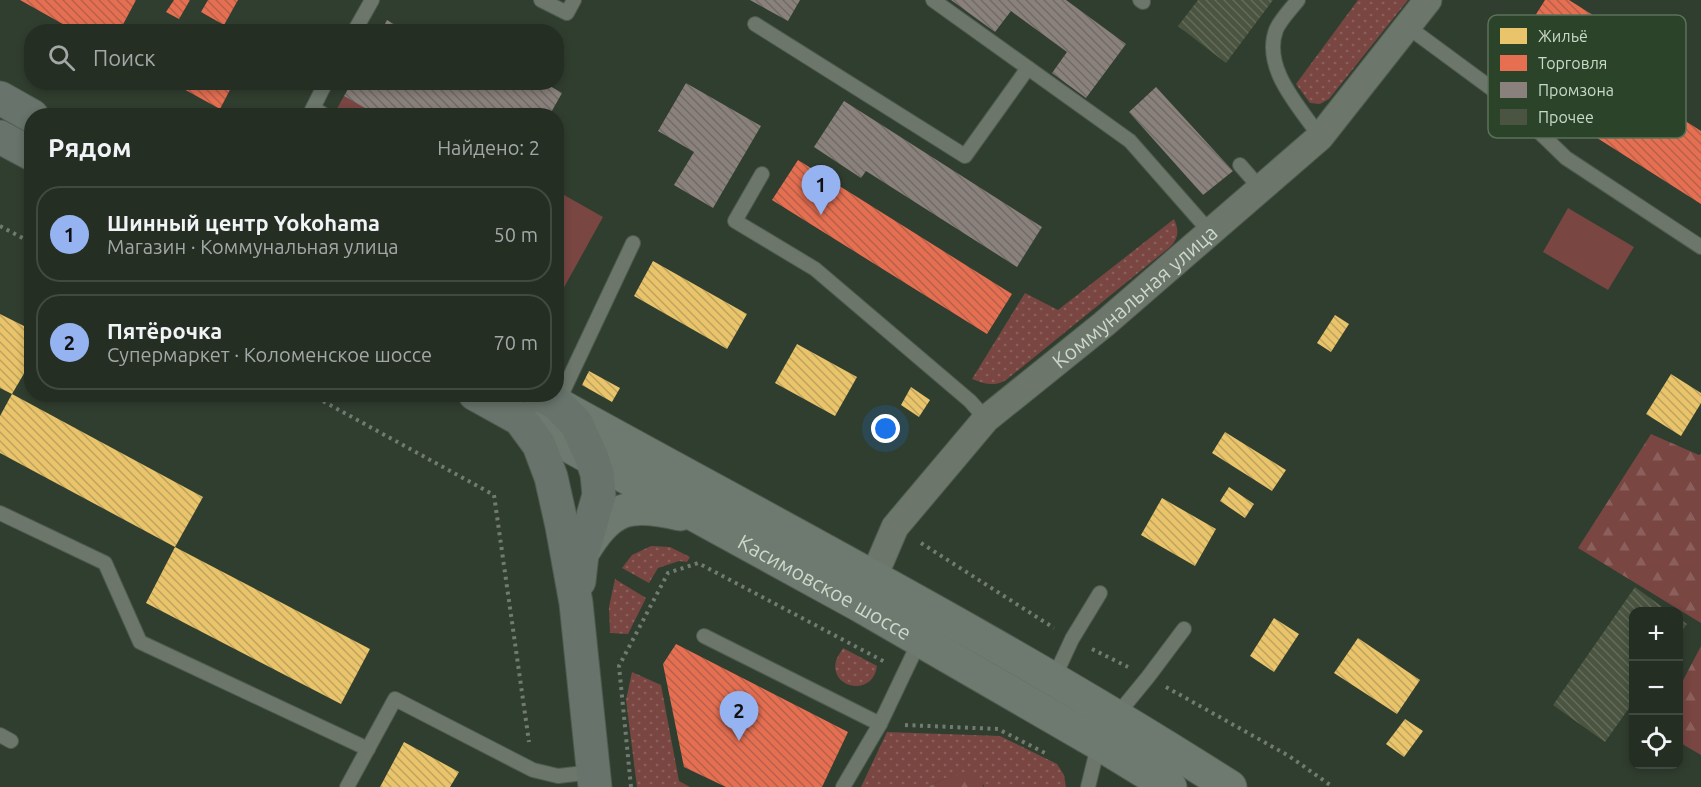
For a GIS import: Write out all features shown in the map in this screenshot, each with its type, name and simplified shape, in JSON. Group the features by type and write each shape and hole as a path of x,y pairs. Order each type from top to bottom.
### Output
{"main road":[{"path":"0,98 24,112"},
{"path":"0,137 24,150"},
{"name":"Касимовское шоссе","path":"517,402 538,406 671,467 867,592 920,640 1230,787"},
{"path":"538,406 539,446 551,477 576,603 594,780"},
{"name":"Касимовское шоссе","path":"538,406 592,458 706,520 867,592 1053,680 1170,787"},
{"path":"562,526 566,475 576,463 592,458 614,456 671,467"},
{"path":"576,603 582,554 599,495 597,474 592,458"},
{"path":"582,554 596,531 611,516 632,509 654,508 706,520"}],"street":[{"name":"Коммунальная улица","path":"867,592 895,527 986,418 1104,324 1320,137 1428,0"}],"lane":[{"path":"358,24 372,0"},
{"path":"542,0 567,13 574,0"},
{"path":"933,0 1130,141 1210,232"},
{"path":"1298,0 1277,28 1272,47 1281,77 1320,137"},
{"path":"755,24 965,156 1028,68"},
{"path":"1408,27 1488,86"},
{"path":"313,108 322,90"},
{"path":"1545,138 1566,158 1701,247"},
{"path":"1240,165 1261,189"},
{"path":"762,174 735,221 815,269 970,401 986,418"},
{"path":"564,361 633,243"},
{"path":"0,513 105,562 140,642 368,749"},
{"path":"1053,680 1072,639 1100,593"},
{"path":"1089,782 1107,729 1184,629"},
{"path":"704,636 880,724"},
{"path":"843,787 880,724 920,640"},
{"path":"347,787 395,699 533,770 558,776 594,780"}],"path":[{"path":"0,225 24,238"},
{"path":"325,402 494,495 533,770"},
{"path":"895,527 1072,639 1289,756 1333,787"},
{"path":"631,787 619,666 668,573 698,562 904,672"},
{"path":"880,724 998,729 1089,782"}],"green space":[{"path":"1358,0 1408,0 1329,99 1320,104 1310,103 1296,84"},
{"path":"344,96 366,108 337,108"},
{"path":"564,195 603,217 564,287"},
{"path":"1568,208 1634,247 1608,290 1543,252"},
{"path":"1174,219 1177,234 1170,247 1006,380 997,384 989,384 972,379 1025,293 1058,310"},
{"path":"1651,434 1701,454 1701,623 1683,612 1683,607 1675,607 1578,548"},
{"path":"651,546 670,547 690,557 687,562 679,561 658,568 649,583 622,568 632,555"},
{"path":"615,579 646,598 628,634 610,633 609,607"},
{"path":"1701,646 1701,755 1683,744 1683,680"},
{"path":"843,648 877,666 874,676 868,683 852,686 839,678 836,661"},
{"path":"632,672 661,685 679,781 690,787 637,787 626,700"},
{"path":"887,732 1000,736 1057,764 1064,775 1066,787 984,787 984,785 945,778 928,787 861,787"},
{"path":"973,773 984,787 928,787 945,778"}],"building: Жильё":[{"path":"653,261 747,314 727,349 634,296"},
{"path":"0,314 24,326 24,374 12,394 0,388"},
{"path":"1335,315 1349,324 1331,352 1317,343"},
{"path":"797,344 857,377 835,416 775,383"},
{"path":"589,371 620,388 612,402 582,385"},
{"path":"1671,374 1701,393 1701,403 1681,436 1646,414"},
{"path":"911,387 930,400 919,417 901,405"},
{"path":"12,394 203,497 175,547 0,453 0,416"},
{"path":"1225,432 1286,470 1272,491 1212,453"},
{"path":"1229,487 1254,504 1245,518 1220,501"},
{"path":"1162,498 1216,529 1195,566 1141,535"},
{"path":"175,547 370,649 341,704 146,603"},
{"path":"1274,618 1299,634 1274,672 1250,656"},
{"path":"1358,638 1420,680 1397,714 1334,673"},
{"path":"1405,719 1423,731 1404,757 1386,744"},
{"path":"404,742 459,772 450,787 380,787"}],"building: Торговля":[{"path":"20,0 136,0 123,24 63,24"},
{"path":"174,0 190,0 179,19 166,12"},
{"path":"208,0 238,0 225,24 201,12"},
{"path":"1545,0 1569,0 1593,15 1536,15"},
{"path":"186,90 230,90 221,108"},
{"path":"1686,121 1701,131 1701,204 1597,138 1686,138"},
{"path":"798,160 1012,294 987,334 772,200"},
{"path":"676,644 848,732 822,787 726,787 684,767 663,664"}],"building: Промзона":[{"path":"750,0 800,0 788,21"},
{"path":"951,0 1066,0 1126,44 1086,98 1052,73 1067,52 1011,11 995,32"},
{"path":"686,83 761,126 713,208 674,185 694,152 658,131"},
{"path":"1156,87 1233,171 1203,195 1129,112"},
{"path":"347,90 557,90 562,93 554,108 365,108 344,96"},
{"path":"844,101 1042,227 1017,267 866,171 861,178 814,147"}],"building: Прочее":[{"path":"1198,0 1273,0 1226,63 1178,26"},
{"path":"1635,587 1662,607 1629,607 1629,708 1605,742 1553,705"}],"place":[{"name":"Шинный центр Yokohama","path":"821,215"},
{"name":"Пятёрочка","path":"739,741"}]}
